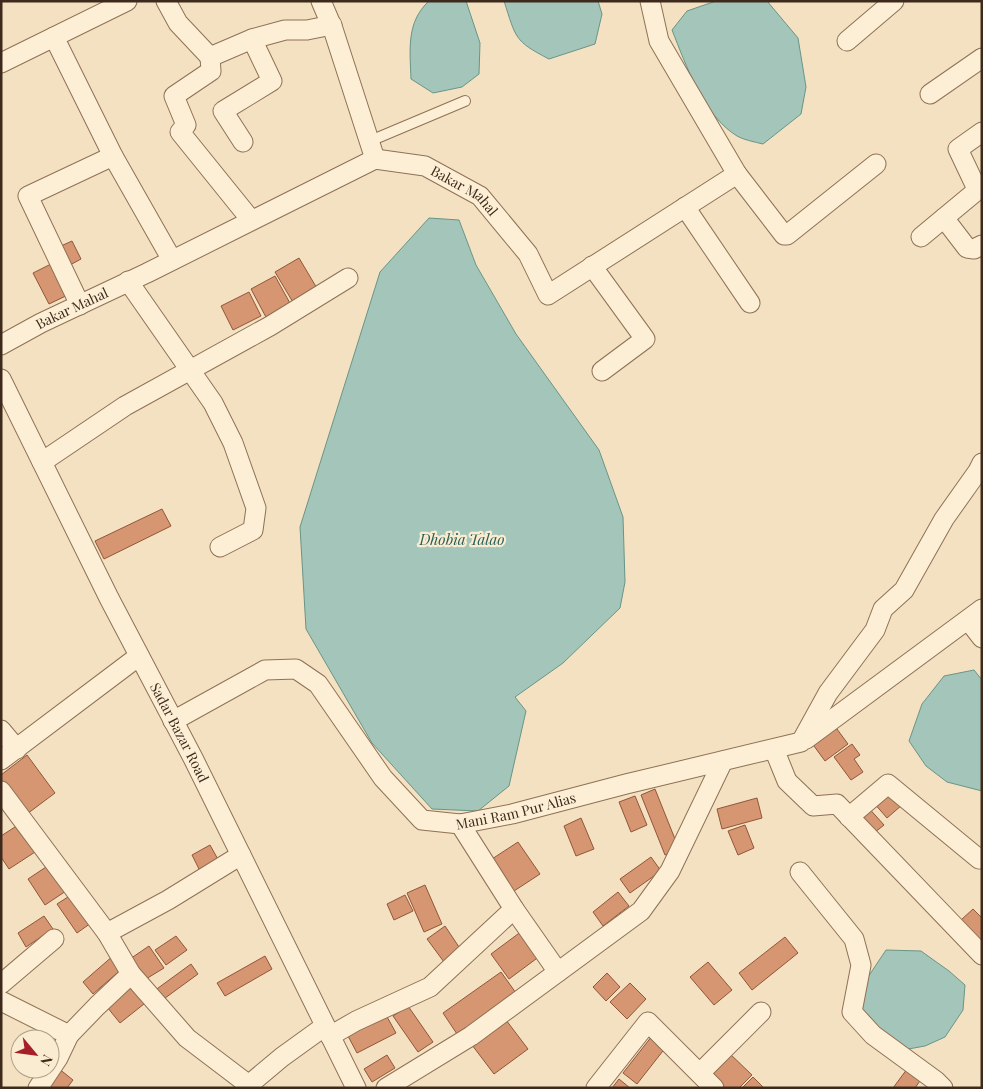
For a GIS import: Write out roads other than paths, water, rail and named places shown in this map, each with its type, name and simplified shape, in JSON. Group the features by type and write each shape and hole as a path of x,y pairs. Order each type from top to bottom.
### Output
{"street":[{"path":"1,63 126,1"},
{"path":"166,1 178,23 210,58 211,71 174,96 186,125 180,132 251,220"},
{"path":"321,1 332,25 373,150"},
{"path":"650,1 659,40 737,174 784,235 787,235 876,164"},
{"path":"847,41 894,1"},
{"path":"210,58 252,39 285,30 307,30 332,25"},
{"path":"54,37 113,156 172,260"},
{"path":"243,142 223,111 272,81 252,39"},
{"path":"930,94 982,58"},
{"path":"922,237 974,193 976,187 958,149 982,132"},
{"name":"Bakar Mahal","path":"1,345 41,323 128,282 251,220 373,150 426,166 480,196 528,254 548,295 737,174"},
{"path":"80,304 28,196 113,156"},
{"path":"685,207 750,303"},
{"path":"944,218 967,248 974,249 982,245"},
{"path":"592,266 645,339 602,371"},
{"path":"42,462 125,406 270,326 348,278"},
{"path":"128,282 213,403 233,443 256,508 253,530 220,547"},
{"name":"Sadar Bazar Road","path":"1,378 356,1088"},
{"path":"801,742 828,693 875,630 883,609 904,590 944,518 982,463"},
{"path":"801,742 975,615 982,638"},
{"path":"1,760 17,750 139,656"},
{"name":"Mani Ram Pur Alias","path":"173,721 265,670 296,669 318,684 383,778 422,820 460,824 512,814 801,742"},
{"path":"1,730 17,750"},
{"path":"774,749 787,781 813,806 837,804 982,955"},
{"path":"386,1088 471,1036 641,911 670,871 723,761"},
{"path":"849,817 888,784 979,859 982,857"},
{"path":"1,791 107,933 131,974 187,1038 247,1086 282,1057 328,1031 356,1021 430,987 514,910"},
{"path":"460,824 514,910 558,972"},
{"path":"107,933 168,900 241,855"},
{"path":"800,872 854,938 861,965 852,1012 873,1035 943,1088"},
{"path":"1,984 54,938"},
{"path":"38,1088 58,1058 70,1035 131,974"},
{"path":"1,1001 70,1035"},
{"path":"700,1072 761,1012"},
{"path":"596,1088 648,1022 714,1088"}],"lane":[{"path":"373,150 465,101"}],"water":[{"path":"429,1 466,1 480,43 479,74 462,87 433,93 411,79 410,47 413,27 416,18"},
{"path":"504,1 598,1 602,14 595,44 549,59 529,48 518,37 514,31"},
{"path":"716,1 767,1 798,38 806,87 801,114 763,144 737,136 714,116 697,88 672,30 687,11"},
{"name":"Dhobia Talao","path":"429,218 459,220 476,265 516,334 599,450 623,517 625,582 620,608 563,663 515,697 526,711 509,786 478,811 432,809 372,743 306,629 300,527 380,272"},
{"path":"974,670 982,680 982,791 947,782 926,766 909,741 922,704 944,676"},
{"path":"886,950 921,951 965,985 963,1010 945,1037 925,1046 903,1050 875,1029 861,1008 866,980"}]}
